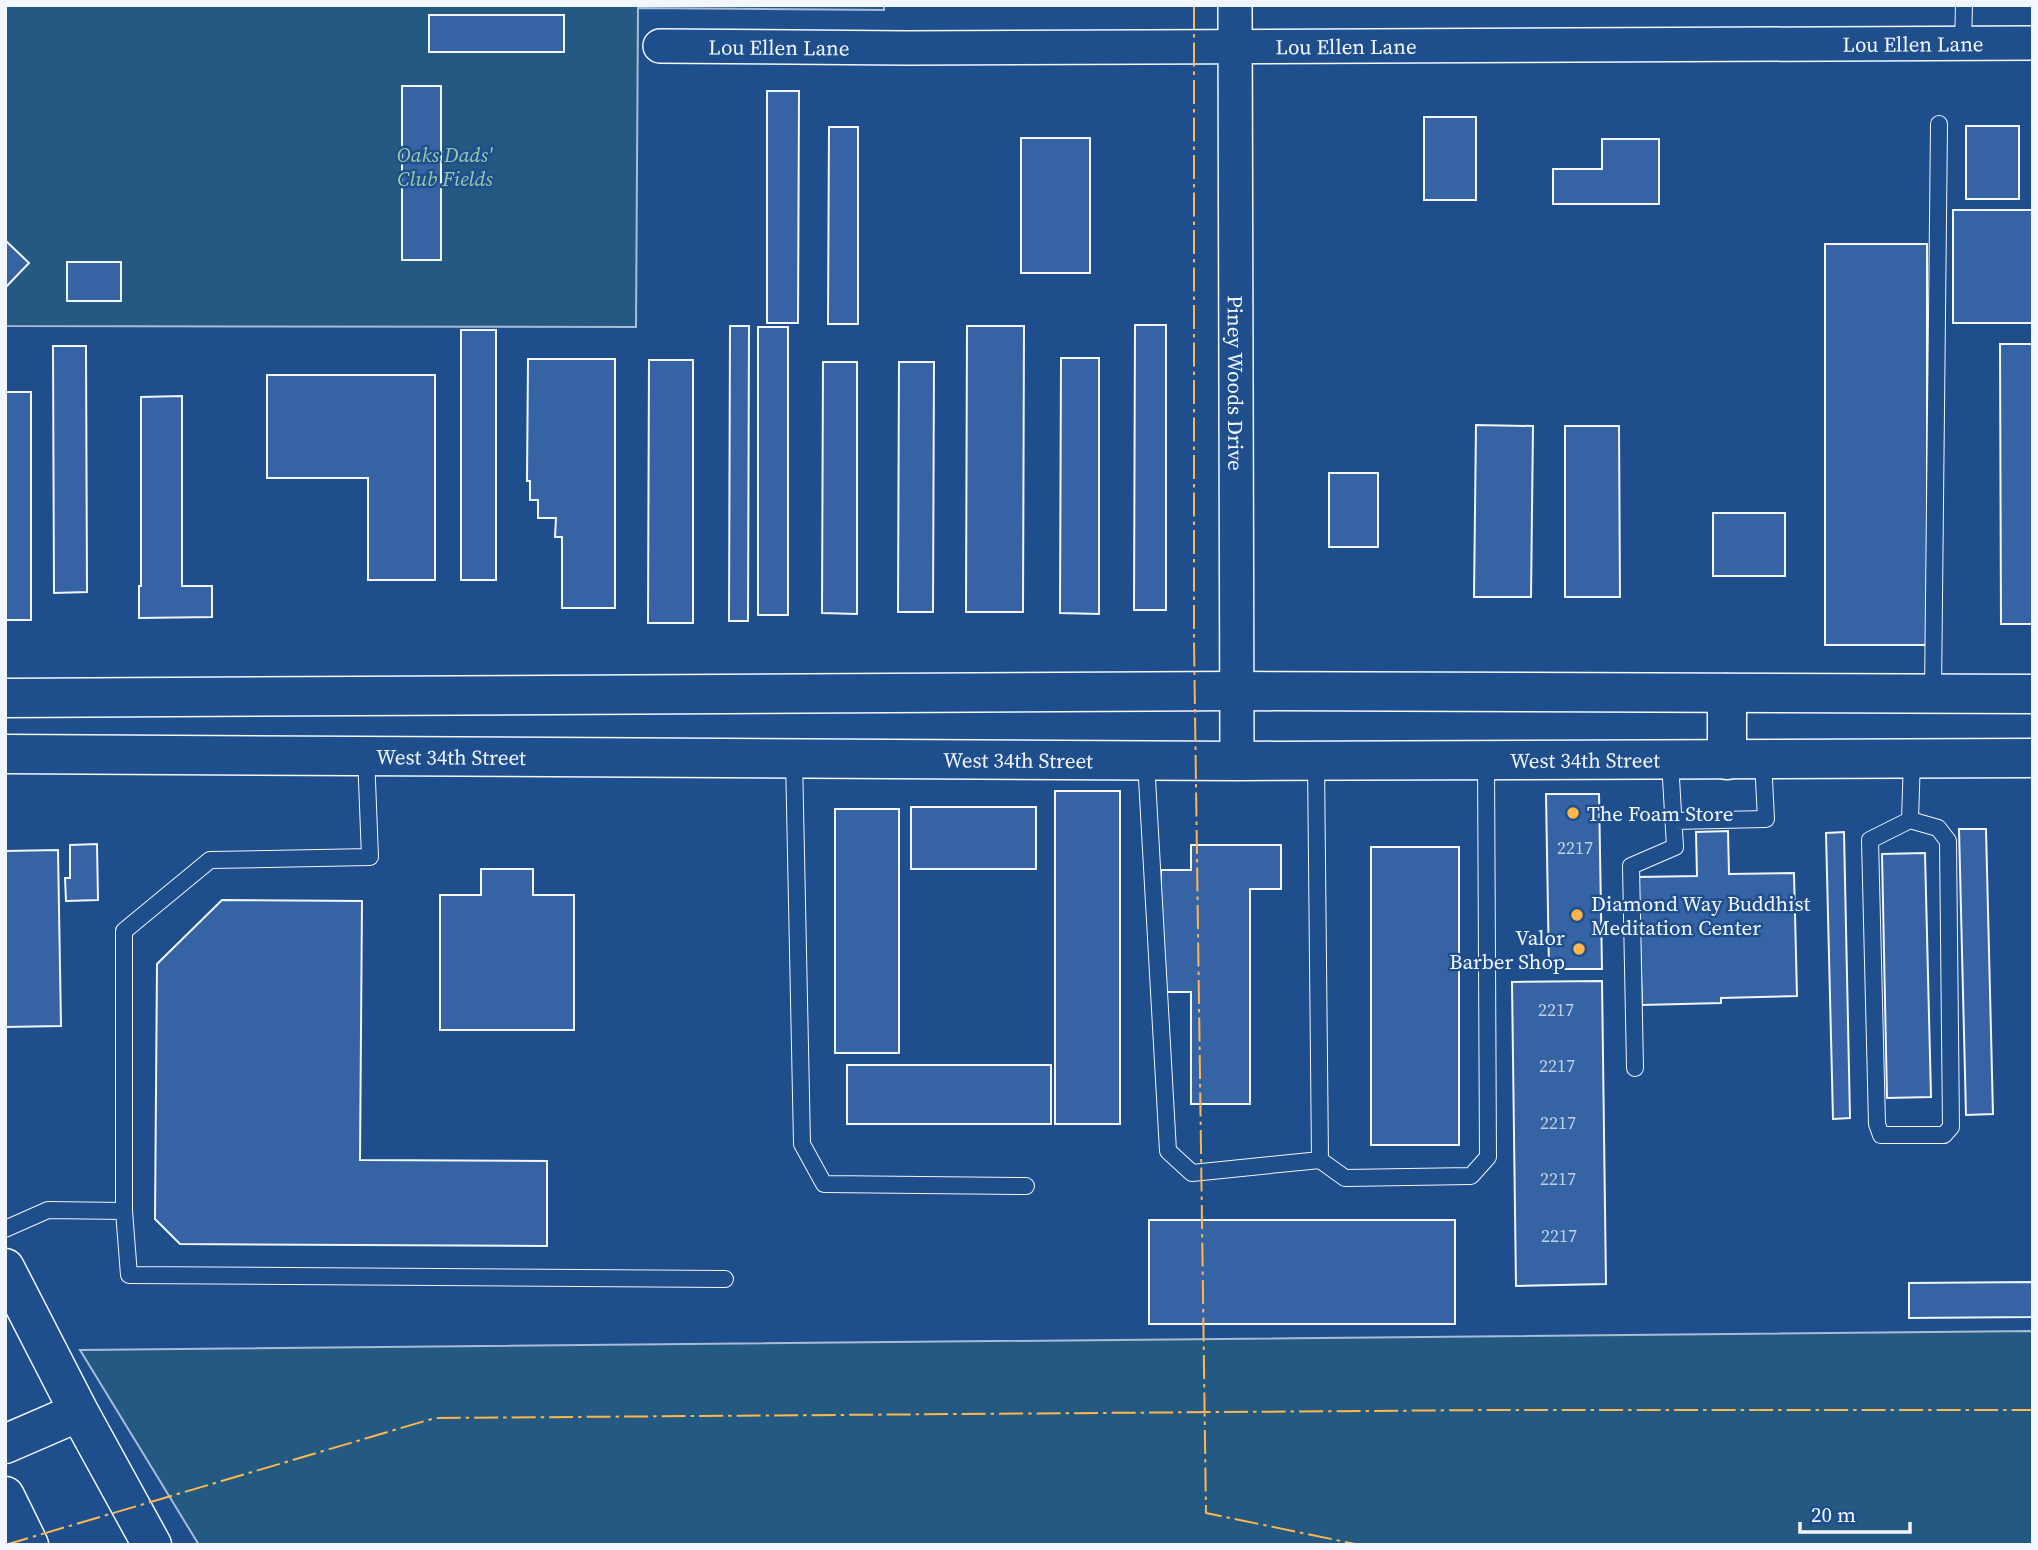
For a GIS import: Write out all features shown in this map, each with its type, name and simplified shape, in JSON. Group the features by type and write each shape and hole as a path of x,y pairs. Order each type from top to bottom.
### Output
{"main road":[{"path":"5,698 1237,691 2033,694"},
{"path":"1727,693 1745,760"},
{"path":"366,755 368,696"},
{"name":"West 34th Street","path":"5,754 1146,761 2033,758"},
{"path":"5,1268 79,1412 152,1545"},
{"path":"5,1444 79,1412"},
{"path":"5,1496 29,1545"}],"street":[{"name":"Piney Woods Drive","path":"1235,5 1237,761"},
{"name":"Lou Ellen Lane","path":"660,46 1235,47 2033,43"}],"lane":[{"path":"1964,5 1964,44"},
{"path":"1933,694 1939,124"},
{"path":"366,755 370,857 210,860 124,931 124,1211 129,1275 725,1279"},
{"path":"794,758 802,1144 824,1184 1026,1186"},
{"path":"1673,821 1766,819 1745,760"},
{"path":"1910,820 1912,760"},
{"path":"1146,761 1168,1151 1192,1173 1320,1160 1345,1178 1471,1176 1488,1157 1486,761"},
{"path":"1316,761 1320,1160"},
{"path":"1635,1068 1631,866 1675,847 1670,761"},
{"path":"1910,820 1938,828 1948,841 1951,1127 1944,1135 1881,1135 1877,1124 1870,840 1910,820"},
{"path":"5,1229 48,1210 124,1211"}],"green space":[{"name":"Oaks Dads' Club Fields","path":"5,5 884,5 884,10 638,8 636,327 5,326"},
{"path":"2033,1331 2033,1545 199,1545 80,1350"}],"building":[{"path":"429,15 564,15 564,52 429,52"},
{"path":"402,86 441,86 441,260 402,260"},
{"path":"767,91 799,91 798,323 767,323"},
{"path":"1424,117 1476,117 1476,200 1424,200"},
{"path":"1966,126 2019,126 2019,199 1966,199"},
{"path":"829,127 858,127 858,324 828,324"},
{"path":"1021,138 1090,138 1090,273 1021,273"},
{"path":"1602,139 1659,139 1659,204 1553,204 1553,169 1602,169"},
{"path":"1953,210 2033,210 2033,323 1953,323"},
{"path":"5,240 29,263 5,288"},
{"path":"1825,244 1927,244 1927,645 1825,645"},
{"path":"67,262 121,262 121,301 67,301"},
{"path":"1135,325 1166,325 1166,610 1134,610"},
{"path":"730,326 749,326 748,621 729,621"},
{"path":"967,326 1024,326 1023,612 966,612"},
{"path":"758,327 788,327 788,615 758,615"},
{"path":"461,330 496,330 496,580 461,580"},
{"path":"2000,344 2033,344 2033,624 2001,624"},
{"path":"53,346 86,346 87,592 54,593"},
{"path":"1061,358 1099,358 1099,614 1060,613"},
{"path":"528,359 615,359 615,608 562,608 562,537 555,537 556,518 538,518 538,500 530,500 530,481 527,481"},
{"path":"649,360 693,360 693,623 648,623"},
{"path":"823,362 857,362 857,614 822,613"},
{"path":"899,362 934,362 933,612 898,612"},
{"path":"267,375 435,375 435,580 368,580 368,478 267,478"},
{"path":"5,392 31,392 31,620 5,620"},
{"path":"182,396 182,586 212,586 212,617 139,618 141,397"},
{"path":"1476,425 1533,426 1531,597 1474,597"},
{"path":"1565,426 1619,426 1620,597 1565,597"},
{"path":"1329,473 1378,473 1378,547 1329,547"},
{"path":"1713,513 1785,513 1785,576 1713,576"},
{"path":"1055,791 1120,791 1120,1124 1055,1124"},
{"path":"1546,794 1599,794 1602,969 1549,969"},
{"path":"911,807 1036,807 1036,869 911,869"},
{"path":"835,809 899,809 899,1053 835,1053"},
{"path":"1959,829 1986,829 1993,1114 1966,1115"},
{"path":"1728,831 1729,874 1794,873 1797,996 1721,998 1721,1003 1642,1005 1638,877 1697,876 1696,832"},
{"path":"1844,832 1850,1118 1833,1119 1826,833"},
{"path":"97,844 98,900 66,901 65,878 70,878 70,845"},
{"path":"1191,845 1281,845 1281,889 1250,889 1250,1104 1191,1104 1191,992 1161,992 1161,870 1191,870"},
{"path":"1371,847 1459,847 1459,1145 1371,1145"},
{"path":"58,850 61,1026 5,1027 5,851"},
{"path":"1925,853 1931,1097 1887,1098 1882,854"},
{"path":"481,869 533,869 533,895 574,895 574,1030 440,1030 440,895 481,895"},
{"path":"222,900 362,901 360,1160 547,1161 547,1246 180,1244 155,1219 157,964"},
{"path":"1602,981 1606,1284 1516,1286 1512,982"},
{"path":"847,1065 1051,1065 1051,1124 847,1124"},
{"path":"1149,1220 1455,1220 1455,1324 1149,1324"},
{"path":"2033,1282 2033,1317 1909,1318 1909,1283"}],"power":[{"path":"1194,5 1194,640 1206,1513 1360,1545"},
{"path":"5,1545 435,1418 1491,1410 2033,1410"}],"place":[{"name":"The Foam Store","path":"1573,813"},
{"name":"Diamond Way Buddhist Meditation Center","path":"1577,915"},
{"name":"Valor Barber Shop","path":"1579,949"}]}
